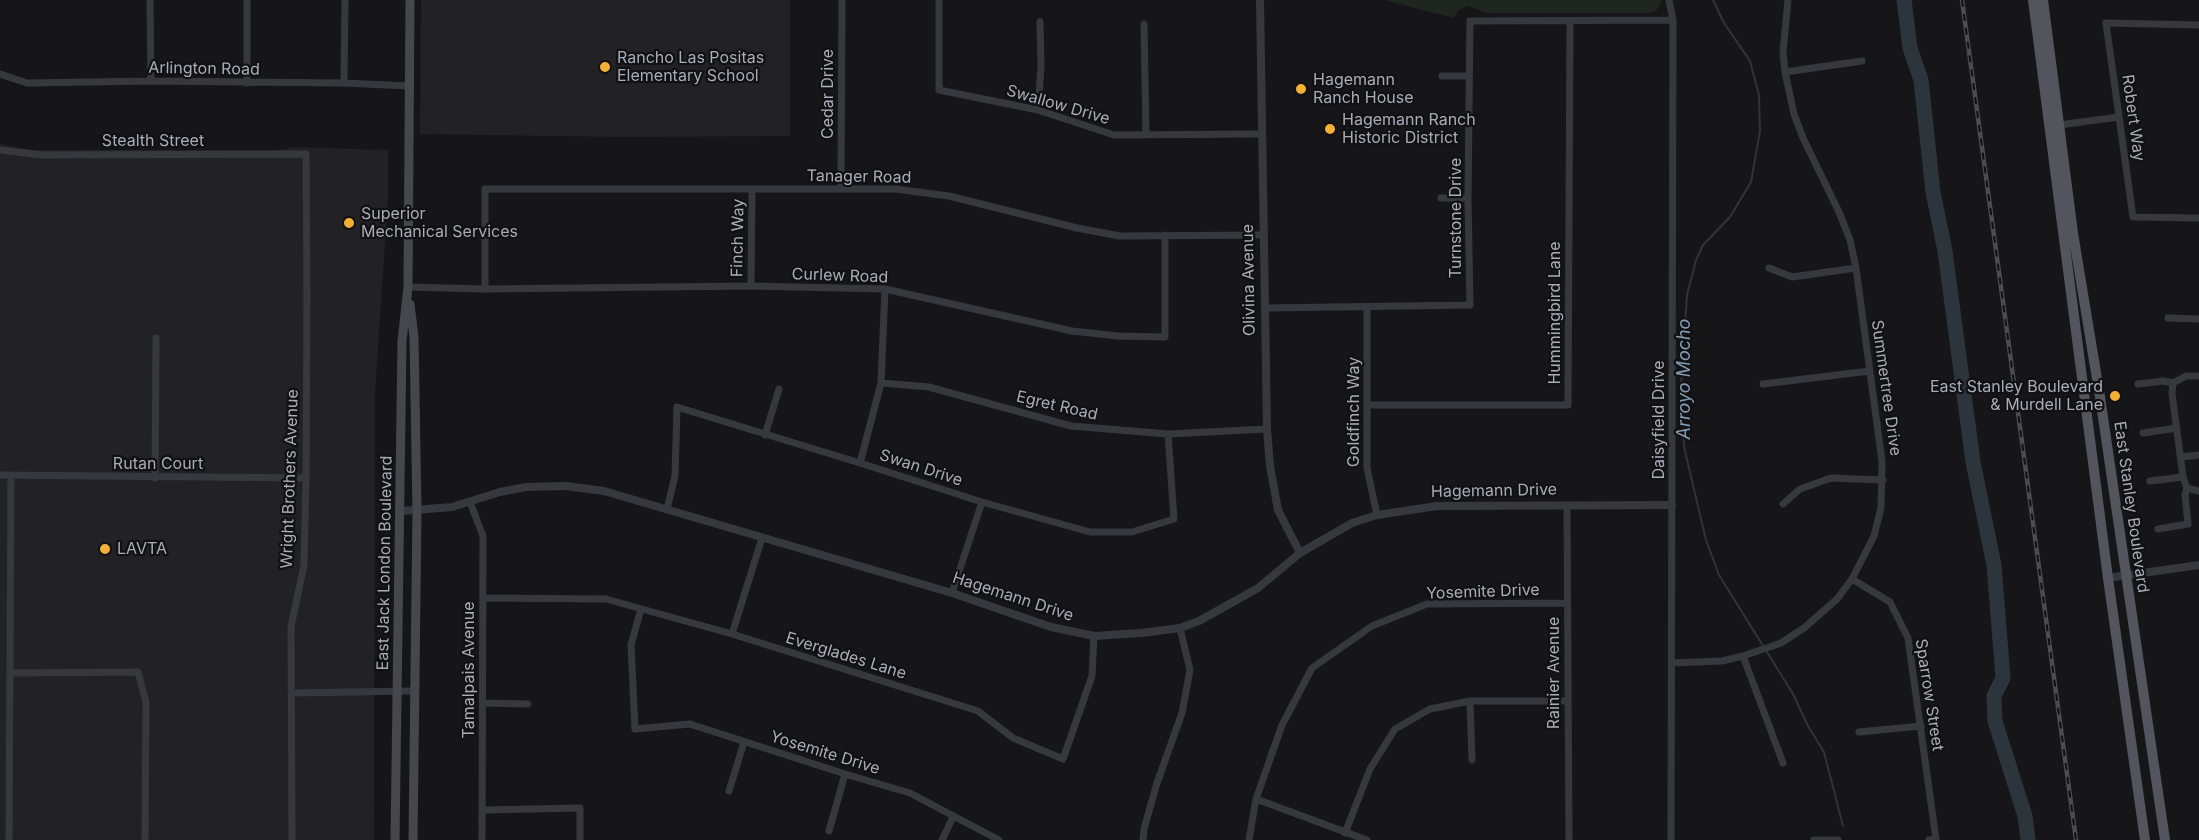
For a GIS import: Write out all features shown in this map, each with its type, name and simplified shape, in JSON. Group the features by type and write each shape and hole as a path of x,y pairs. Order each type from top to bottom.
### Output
{"main road":[{"name":"East Jack London Boulevard","path":"395,840 399,691 402,341 408,286 410,0"},
{"name":"East Stanley Boulevard","path":"2033,0 2108,578 2145,840"},
{"name":"East Stanley Boulevard","path":"2043,0 2073,233 2100,397 2165,840"},
{"name":"East Jack London Boulevard","path":"408,286 414,337 417,510 413,840"}],"street":[{"path":"150,0 151,81"},
{"path":"247,0 247,83"},
{"path":"344,83 345,0"},
{"name":"Cedar Drive","path":"841,189 842,0"},
{"name":"Swallow Drive","path":"939,0 939,90 1038,110 1114,135 1261,134"},
{"name":"Olivina Avenue","path":"1260,0 1267,429 1270,466 1278,510 1300,553"},
{"name":"Daisyfield Drive","path":"1669,0 1673,20 1671,840"},
{"name":"Summertree Drive","path":"1672,663 1722,661 1743,656 1781,643 1804,628 1837,599 1852,579 1874,536 1881,508 1882,461 1856,268 1850,240 1839,212 1803,138 1794,114 1783,52 1788,0"},
{"name":"Turnstone Drive","path":"1265,308 1470,305 1468,198 1470,21 1673,20"},
{"path":"1038,110 1041,66 1040,22"},
{"name":"Hummingbird Lane","path":"1368,405 1568,405 1570,22"},
{"name":"Robert Way","path":"2199,25 2106,23 2133,217 2199,218"},
{"path":"1144,24 1146,135"},
{"path":"1785,72 1862,61"},
{"name":"Arlington Road","path":"0,74 27,83 151,81 409,86"},
{"path":"1442,76 1469,76"},
{"path":"2059,125 2119,117"},
{"name":"Stealth Street","path":"0,150 42,155 306,154"},
{"name":"Wright Brothers Avenue","path":"292,840 291,627 304,565 306,478 306,154"},
{"name":"Tanager Road","path":"484,289 485,189 895,189 950,196 1077,228 1120,236 1264,235"},
{"name":"Finch Way","path":"751,286 752,189"},
{"path":"1441,198 1468,198"},
{"name":"Curlew Road","path":"408,286 484,289 751,286 885,289 1072,331 1118,336 1165,337 1165,235"},
{"path":"1769,268 1792,277 1856,268"},
{"path":"860,463 881,383 885,289"},
{"name":"Goldfinch Way","path":"1367,307 1367,468 1377,515"},
{"path":"2168,318 2199,319"},
{"path":"155,478 156,338"},
{"path":"1763,384 1870,371"},
{"path":"2138,384 2163,381 2173,383 2186,376 2199,376"},
{"name":"Egret Road","path":"881,383 929,387 1071,426 1167,434 1267,429"},
{"path":"2158,530 2188,524 2185,495 2187,488 2182,477 2172,393 2173,383"},
{"path":"765,435 779,389"},
{"name":"Swan Drive","path":"667,509 675,476 677,407 982,502 1090,532 1132,532 1174,519 1167,434"},
{"path":"2143,433 2177,428"},
{"path":"2181,457 2199,455"},
{"name":"Rutan Court","path":"0,475 306,478"},
{"path":"9,840 10,476"},
{"path":"2150,481 2182,477"},
{"path":"1783,504 1800,489 1831,478 1883,480"},
{"name":"Hagemann Drive","path":"401,511 452,507 500,492 526,487 566,486 604,491 952,593 1051,627 1094,636 1180,628 1198,621 1258,588 1300,553 1352,523 1377,515 1437,506 1672,506"},
{"path":"2187,488 2199,491"},
{"name":"Tamalpais Avenue","path":"470,502 483,537 482,840"},
{"path":"952,593 982,502"},
{"name":"Rainier Avenue","path":"1567,506 1569,840"},
{"path":"732,634 762,538"},
{"path":"2108,578 2199,565"},
{"name":"Sparrow Street","path":"1852,579 1890,602 1908,638 1921,726 1932,840"},
{"name":"Everglades Lane","path":"483,598 606,599 732,634 978,711 1013,738 1063,759 1092,676 1094,636"},
{"name":"Yosemite Drive","path":"1249,840 1256,799 1282,725 1312,668 1372,626 1427,604 1567,603"},
{"name":"Yosemite Drive","path":"641,609 631,645 635,729 690,724 845,774 910,792 999,840"},
{"path":"1143,840 1157,783 1182,713 1190,670 1180,628"},
{"path":"1743,656 1783,763"},
{"path":"11,673 138,672 146,702 145,840"},
{"path":"292,693 414,691"},
{"path":"1345,833 1370,769 1395,729 1430,709 1470,701 1568,701"},
{"path":"1470,701 1472,760"},
{"path":"483,703 528,704"},
{"path":"1859,732 1921,726"},
{"path":"729,791 744,742"},
{"path":"829,831 845,774"},
{"path":"1256,799 1363,840"},
{"path":"483,810 580,808 580,840"},
{"path":"942,840 953,817"},
{"path":"1814,840 1838,840"}],"shaded area":[{"name":"Rancho Las Positas Elementary School","path":"421,0 790,0 790,136 624,137 420,134"},
{"path":"1384,0 1661,0 1661,3 1656,11 1651,13 1488,13 1467,6 1458,10 1454,18"},
{"path":"0,144 33,150 279,150 294,147 388,150 388,197 375,392 374,840 0,840"}],"waterway":[{"name":"Arroyo Mocho","path":"1713,0 1724,23 1750,61 1759,95 1760,131 1751,182 1730,217 1703,245 1696,260 1687,295 1681,385 1684,447 1706,540 1719,575 1793,694 1808,726 1824,752 1843,826"},
{"name":"Arroyo Mocho","path":"1904,0 1910,48 1921,80 1933,192 1945,251 1973,462 1994,565 2003,678 1994,696 1995,721 2025,816 2028,840"}],"railway":[{"path":"1962,0 2076,840"}],"place":[{"name":"Rancho Las Positas Elementary School","path":"605,67"},
{"name":"Hagemann Ranch House","path":"1301,89"},
{"name":"Hagemann Ranch Historic District","path":"1330,129"},
{"name":"Superior Mechanical Services","path":"349,223"},
{"name":"East Stanley Boulevard & Murdell Lane","path":"2115,396"},
{"name":"LAVTA","path":"105,549"}]}
